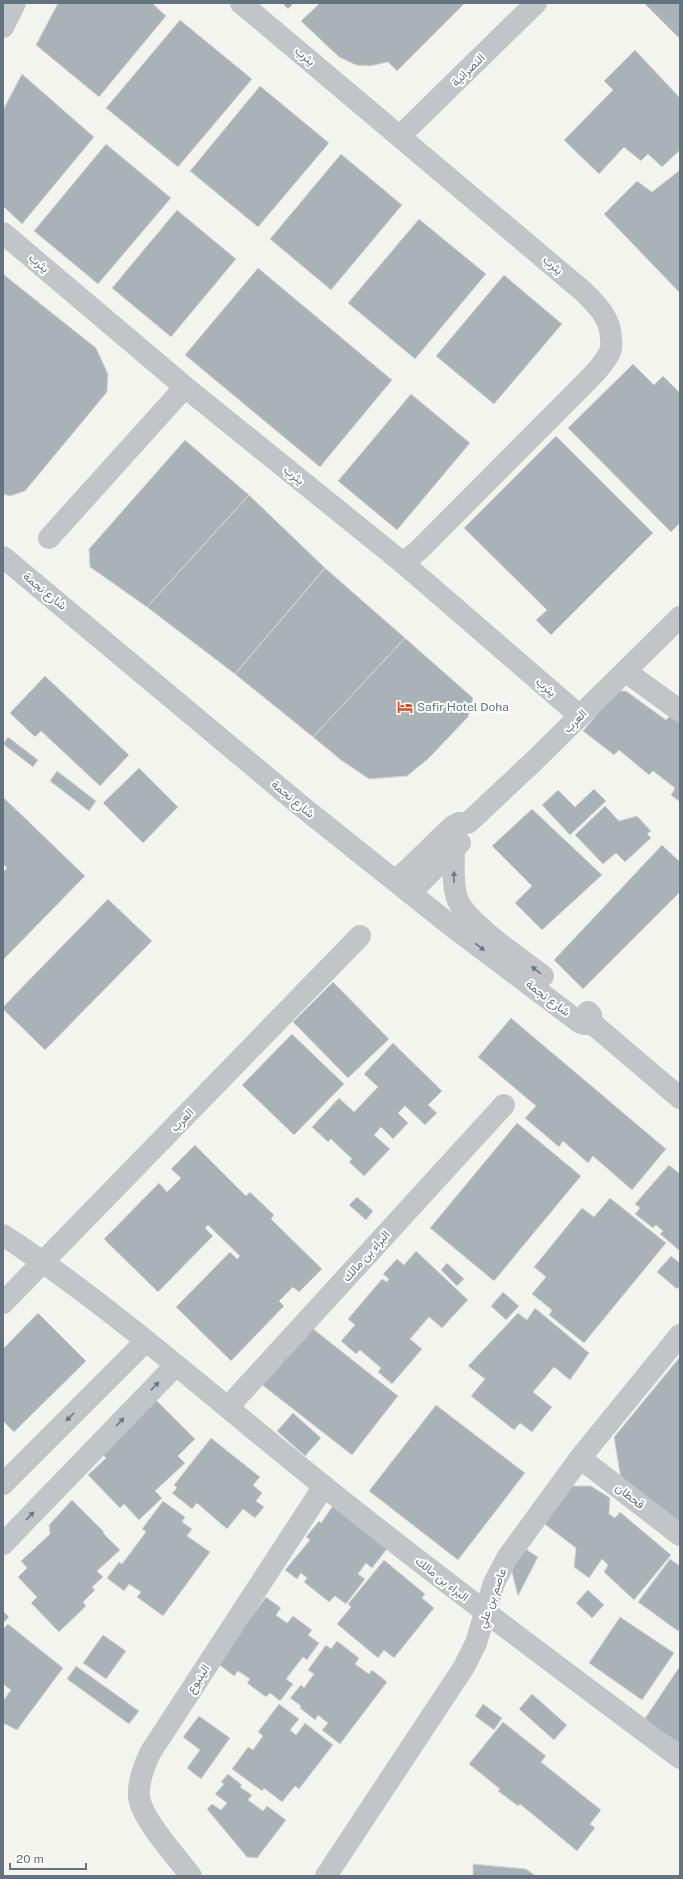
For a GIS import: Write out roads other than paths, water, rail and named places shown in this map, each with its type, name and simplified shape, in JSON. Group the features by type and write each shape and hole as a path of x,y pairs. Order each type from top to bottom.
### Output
{"street":[{"path":"3,27 15,3"},
{"name":"يثرب","path":"241,3 584,292 608,319 611,336 611,350 590,379 418,550 403,563"},
{"name":"النصرانية","path":"400,136 536,3"},
{"name":"يثرب","path":"3,233 185,386 403,563 580,716"},
{"path":"49,538 185,386"},
{"name":"شارع نجمة","path":"3,557 300,805 403,887 455,916 579,1022 584,1024 593,1024 680,1098"},
{"name":"العرب","path":"403,887 453,826 459,823 468,823 580,716 680,617"},
{"path":"625,671 680,711"},
{"name":"العرب","path":"403,887 454,849 468,833 470,827 468,823"},
{"path":"454,849 454,886 457,900 455,916"},
{"name":"العرب","path":"3,1303 360,936"},
{"name":"البراء بن مالك","path":"228,1407 504,1105"},
{"name":"البراء بن مالك","path":"3,1235 44,1262 146,1341 324,1486 486,1613 680,1758"},
{"name":"عاصم بن علي","path":"326,1876 460,1673 476,1644 494,1583 507,1558 580,1458 680,1335"},
{"path":"3,1484 146,1341"},
{"path":"3,1544 176,1365"},
{"name":"قحطان","path":"580,1458 680,1534"},
{"name":"الينبوع","path":"191,1876 150,1823 139,1798 140,1776 150,1753 324,1486"}],"place":[{"name":"Safir Hotel Doha","path":"405,707"}]}
